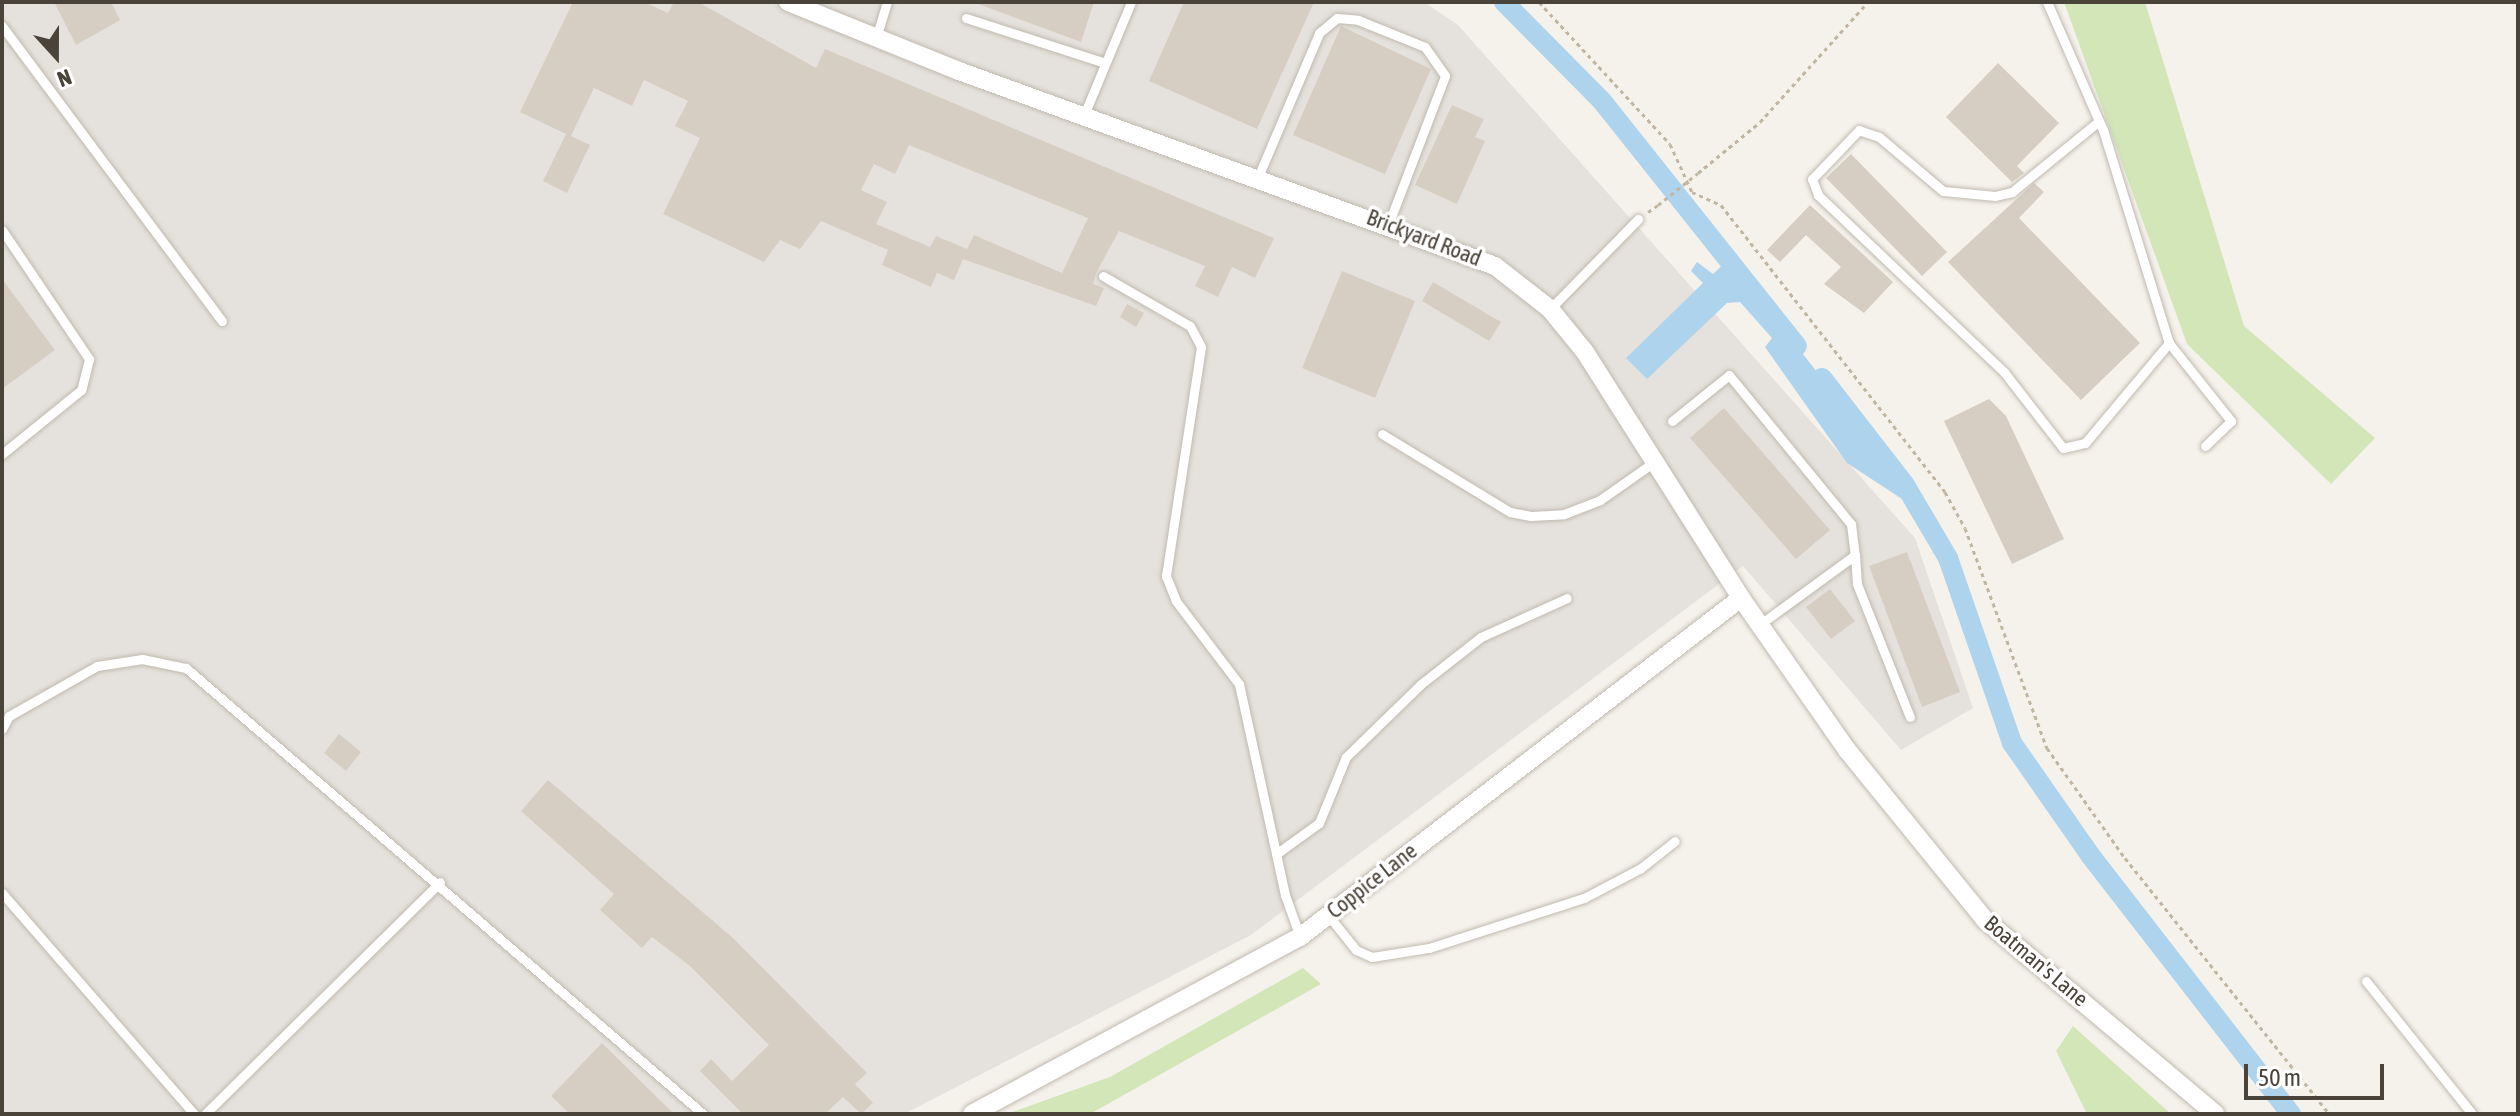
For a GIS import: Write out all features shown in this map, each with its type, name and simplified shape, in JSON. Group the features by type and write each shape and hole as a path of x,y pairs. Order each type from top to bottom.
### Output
{"street":[{"name":"Brickyard Road","path":"788,2 876,38 1495,266 1550,309 1759,625 1847,750"},
{"name":"Coppice Lane","path":"976,1111 1300,937 1741,598"},
{"name":"Boatman's Lane","path":"1847,750 1985,920 2215,1114"}],"lane":[{"path":"876,38 887,2"},
{"path":"1084,115 1131,2"},
{"path":"2047,2 2099,121 2169,343 2231,421 2205,446"},
{"path":"966,18 1105,63"},
{"path":"1258,177 1319,33 1337,18 1358,20 1425,47 1445,76 1388,225"},
{"path":"2,26 222,321"},
{"path":"2099,121 2012,192 1995,196 1943,191 1879,137 1859,130 1812,179 1818,195 2004,372 2063,448 2085,443 2169,343"},
{"path":"1550,309 1638,219"},
{"path":"2,230 89,359 81,390 2,454"},
{"path":"1103,276 1190,326 1201,347 1166,576 1176,601 1239,684 1276,854 1300,937"},
{"path":"1672,421 1729,375 1851,524 1857,584 1910,717"},
{"path":"1382,434 1510,512 1531,516 1564,514 1600,500 1654,462"},
{"path":"1759,625 1855,555"},
{"path":"1276,854 1319,823 1346,757 1421,684 1481,637 1567,598"},
{"path":"2,729 31,702 97,666 142,659 186,668 440,882 703,1114"},
{"path":"1328,915 1356,950 1372,957 1429,948 1584,898 1675,841"},
{"path":"205,1114 440,882"},
{"path":"2,893 26,928 194,1114"},
{"path":"2366,981 2472,1114"}],"path":[{"path":"1539,2 1670,144 1692,192 1721,205 1945,492 1965,528 2047,748 2125,858 2329,1114"},
{"path":"1658,205 1760,122 1868,2"}],"shaded area":[{"path":"2,2 1424,2 1458,25 1915,538 1973,708 1901,750 1743,566 1251,935 904,1114 2,1114"}],"green space":[{"path":"2064,2 2145,2 2244,326 2375,438 2331,484 2187,344"},
{"path":"1303,968 1321,984 1090,1114 1007,1114 1110,1077"},
{"path":"2073,1026 2171,1114 2087,1114 2056,1051"}],"water":[{"path":"1729,259 1905,485 1922,512 1847,463 1765,347 1772,338 1740,302 1727,303 1647,379 1626,358 1703,283 1691,271 1697,262 1713,274"}],"building":[{"path":"54,2 111,2 120,20 76,45"},
{"path":"573,2 644,2 668,13 674,2 698,2 816,68 825,49 1274,238 1255,278 1232,267 1218,297 1195,286 1205,266 1119,231 1096,273 1093,284 1104,288 1096,306 963,259 954,280 937,273 931,287 882,265 888,250 821,221 800,249 780,240 764,262 663,214 700,138 675,126 688,101 644,80 632,106 594,88 571,136 590,145 567,193 543,181 566,134 520,112","holes":["909,145 1088,218 1062,273 974,235 967,249 936,236 930,247 876,224 887,202 861,190 874,164 895,174"]},
{"path":"973,2 1094,2 1081,42"},
{"path":"1184,2 1314,2 1257,129 1149,81"},
{"path":"1341,26 1431,69 1385,174 1293,135"},
{"path":"1998,63 2059,123 2017,166 2024,173 2012,182 1946,117"},
{"path":"1452,105 1484,119 1475,137 1485,141 1457,204 1415,185"},
{"path":"1851,154 1947,252 1922,276 1826,178"},
{"path":"2034,183 2044,192 2019,218 2140,343 2081,400 1948,262"},
{"path":"1810,205 1893,282 1864,313 1824,284 1841,267 1806,235 1780,262 1767,250"},
{"path":"1342,271 1415,301 1375,398 1302,368"},
{"path":"2,279 55,350 2,389"},
{"path":"1433,282 1501,322 1489,341 1422,301"},
{"path":"1127,304 1144,313 1136,327 1120,317"},
{"path":"1989,399 2006,416 2064,539 2012,564 1944,421"},
{"path":"1724,408 1830,530 1796,559 1690,438"},
{"path":"1907,552 1960,692 1922,707 1869,566"},
{"path":"1830,589 1855,621 1831,639 1806,607"},
{"path":"339,734 361,752 346,771 324,753"},
{"path":"548,780 733,938 867,1073 855,1084 873,1103 861,1114 843,1097 825,1114 743,1114 700,1071 711,1059 732,1081 769,1045 690,966 652,937 642,948 600,910 614,894 521,811"},
{"path":"602,1043 674,1114 570,1114 551,1096"}],"waterway":[{"path":"1504,2 1602,101 1797,346"},
{"path":"1822,378 1905,485 1948,558 2012,743 2090,855 2291,1114"}]}
